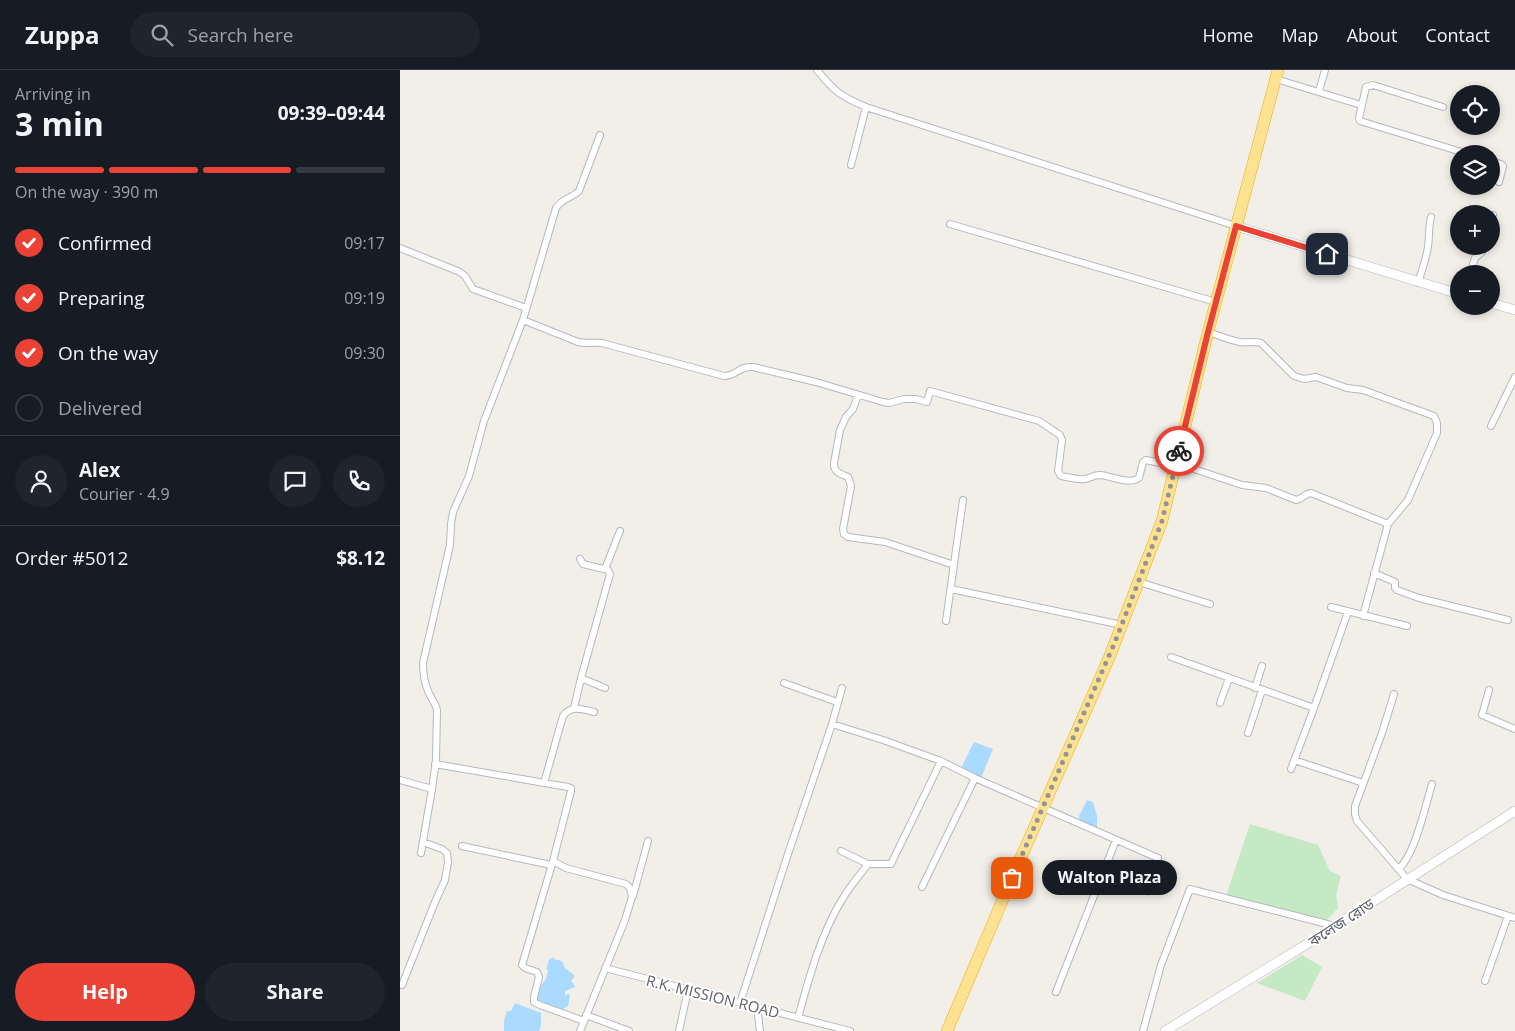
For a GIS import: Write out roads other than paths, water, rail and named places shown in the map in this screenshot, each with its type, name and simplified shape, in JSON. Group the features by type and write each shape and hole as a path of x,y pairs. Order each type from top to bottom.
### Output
{"highway":[{"path":"947,1031 1043,806 1109,658 1162,521 1208,332 1277,74"}],"main road":[{"path":"1236,226 1450,292"},
{"path":"1500,306 1515,310"},
{"name":"কলেজ রোড","path":"1165,1031 1335,926 1515,811"}],"street":[{"path":"817,70 841,96 866,107 1236,226"},
{"path":"1319,92 1325,70"},
{"path":"1277,74 1319,92 1361,105"},
{"path":"1443,107 1373,85 1366,88 1359,118 1360,122 1450,149"},
{"path":"851,165 866,107"},
{"path":"422,853 435,764 437,710 436,703 429,693 424,678 423,664 450,545 453,512 469,476 484,421 523,320 556,208 559,203 579,191 600,135"},
{"path":"1500,164 1502,166 1500,177"},
{"path":"1418,283 1428,251 1428,227 1431,217"},
{"path":"950,224 1216,302"},
{"path":"400,248 460,272 465,276 473,289 478,292 526,308"},
{"path":"523,320 583,344 602,343 724,376 734,374 741,368 753,367 816,382 888,403 904,399 916,399 927,402 930,391 1039,421 1060,435 1062,440 1058,471 1061,476 1083,479 1102,475 1131,481 1139,478 1143,462 1146,460 1176,465 1242,485 1266,488 1296,500 1311,493 1388,524"},
{"path":"1208,332 1237,342 1254,341 1261,343 1294,376 1299,378 1316,377 1347,388 1362,390 1434,416 1437,423 1437,433 1408,500 1388,524 1363,616"},
{"path":"1491,426 1515,377"},
{"path":"858,395 853,409 846,417 840,430 833,467 837,472 848,477 851,486 843,529 844,534 848,537 885,542 954,566"},
{"path":"946,621 963,500"},
{"path":"605,569 620,531"},
{"path":"574,708 610,574 605,569 583,564 580,559"},
{"path":"1374,573 1395,582 1396,590 1419,598 1508,620"},
{"path":"1138,582 1210,604"},
{"path":"950,589 1122,625"},
{"path":"1330,607 1407,626"},
{"path":"1291,769 1348,612"},
{"path":"1171,657 1314,708"},
{"path":"1248,733 1262,666"},
{"path":"581,678 604,688"},
{"path":"1220,703 1229,678"},
{"path":"784,683 837,702"},
{"path":"740,1003 832,724 842,688"},
{"path":"1490,690 1482,714 1484,717 1515,729"},
{"path":"1394,694 1355,806 1357,821 1407,879 1443,895 1515,918"},
{"path":"544,783 563,716 567,710 574,708 594,712"},
{"path":"832,724 884,740 941,761 975,778 1043,806 1158,858"},
{"path":"1294,760 1363,783"},
{"path":"840,851 868,864 891,864 941,761"},
{"path":"435,764 571,788 552,863 522,965 537,972 539,977 534,1002 540,1006 629,1031"},
{"path":"922,887 975,778"},
{"path":"400,780 432,790"},
{"path":"1398,869 1403,865 1412,848 1432,784"},
{"path":"1056,992 1116,840"},
{"path":"580,1031 625,920 648,841"},
{"path":"402,985 445,880 448,862 447,853 442,849 423,842"},
{"path":"462,846 552,863 626,884 630,888 632,897"},
{"path":"798,1018 825,934 843,898 868,864"},
{"path":"1143,1031 1162,965 1190,889 1335,926"},
{"path":"1485,981 1508,916"},
{"name":"R.K. MISSION ROAD","path":"605,968 798,1018 826,1028 850,1031"},
{"path":"679,1031 688,990"},
{"path":"757,1007 760,1031"}],"water":[{"path":"974,742 993,749 981,778 966,771 962,766"},
{"path":"1087,800 1093,802 1097,816 1097,830 1080,822 1079,816"},
{"path":"1138,875 1142,878 1142,881 1151,877 1159,883 1159,891 1155,890 1148,896 1137,884 1135,886 1133,881 1135,876"},
{"path":"553,957 562,961 565,968 574,975 574,978 571,980 575,987 565,991 565,995 570,995 568,1006 563,1009 548,1006 536,999 539,987 546,978 549,960"},
{"path":"515,1003 541,1013 539,1031 504,1031 507,1011 511,1011"}],"place":[{"name":"Walton Plaza","path":"1012,878"}]}
